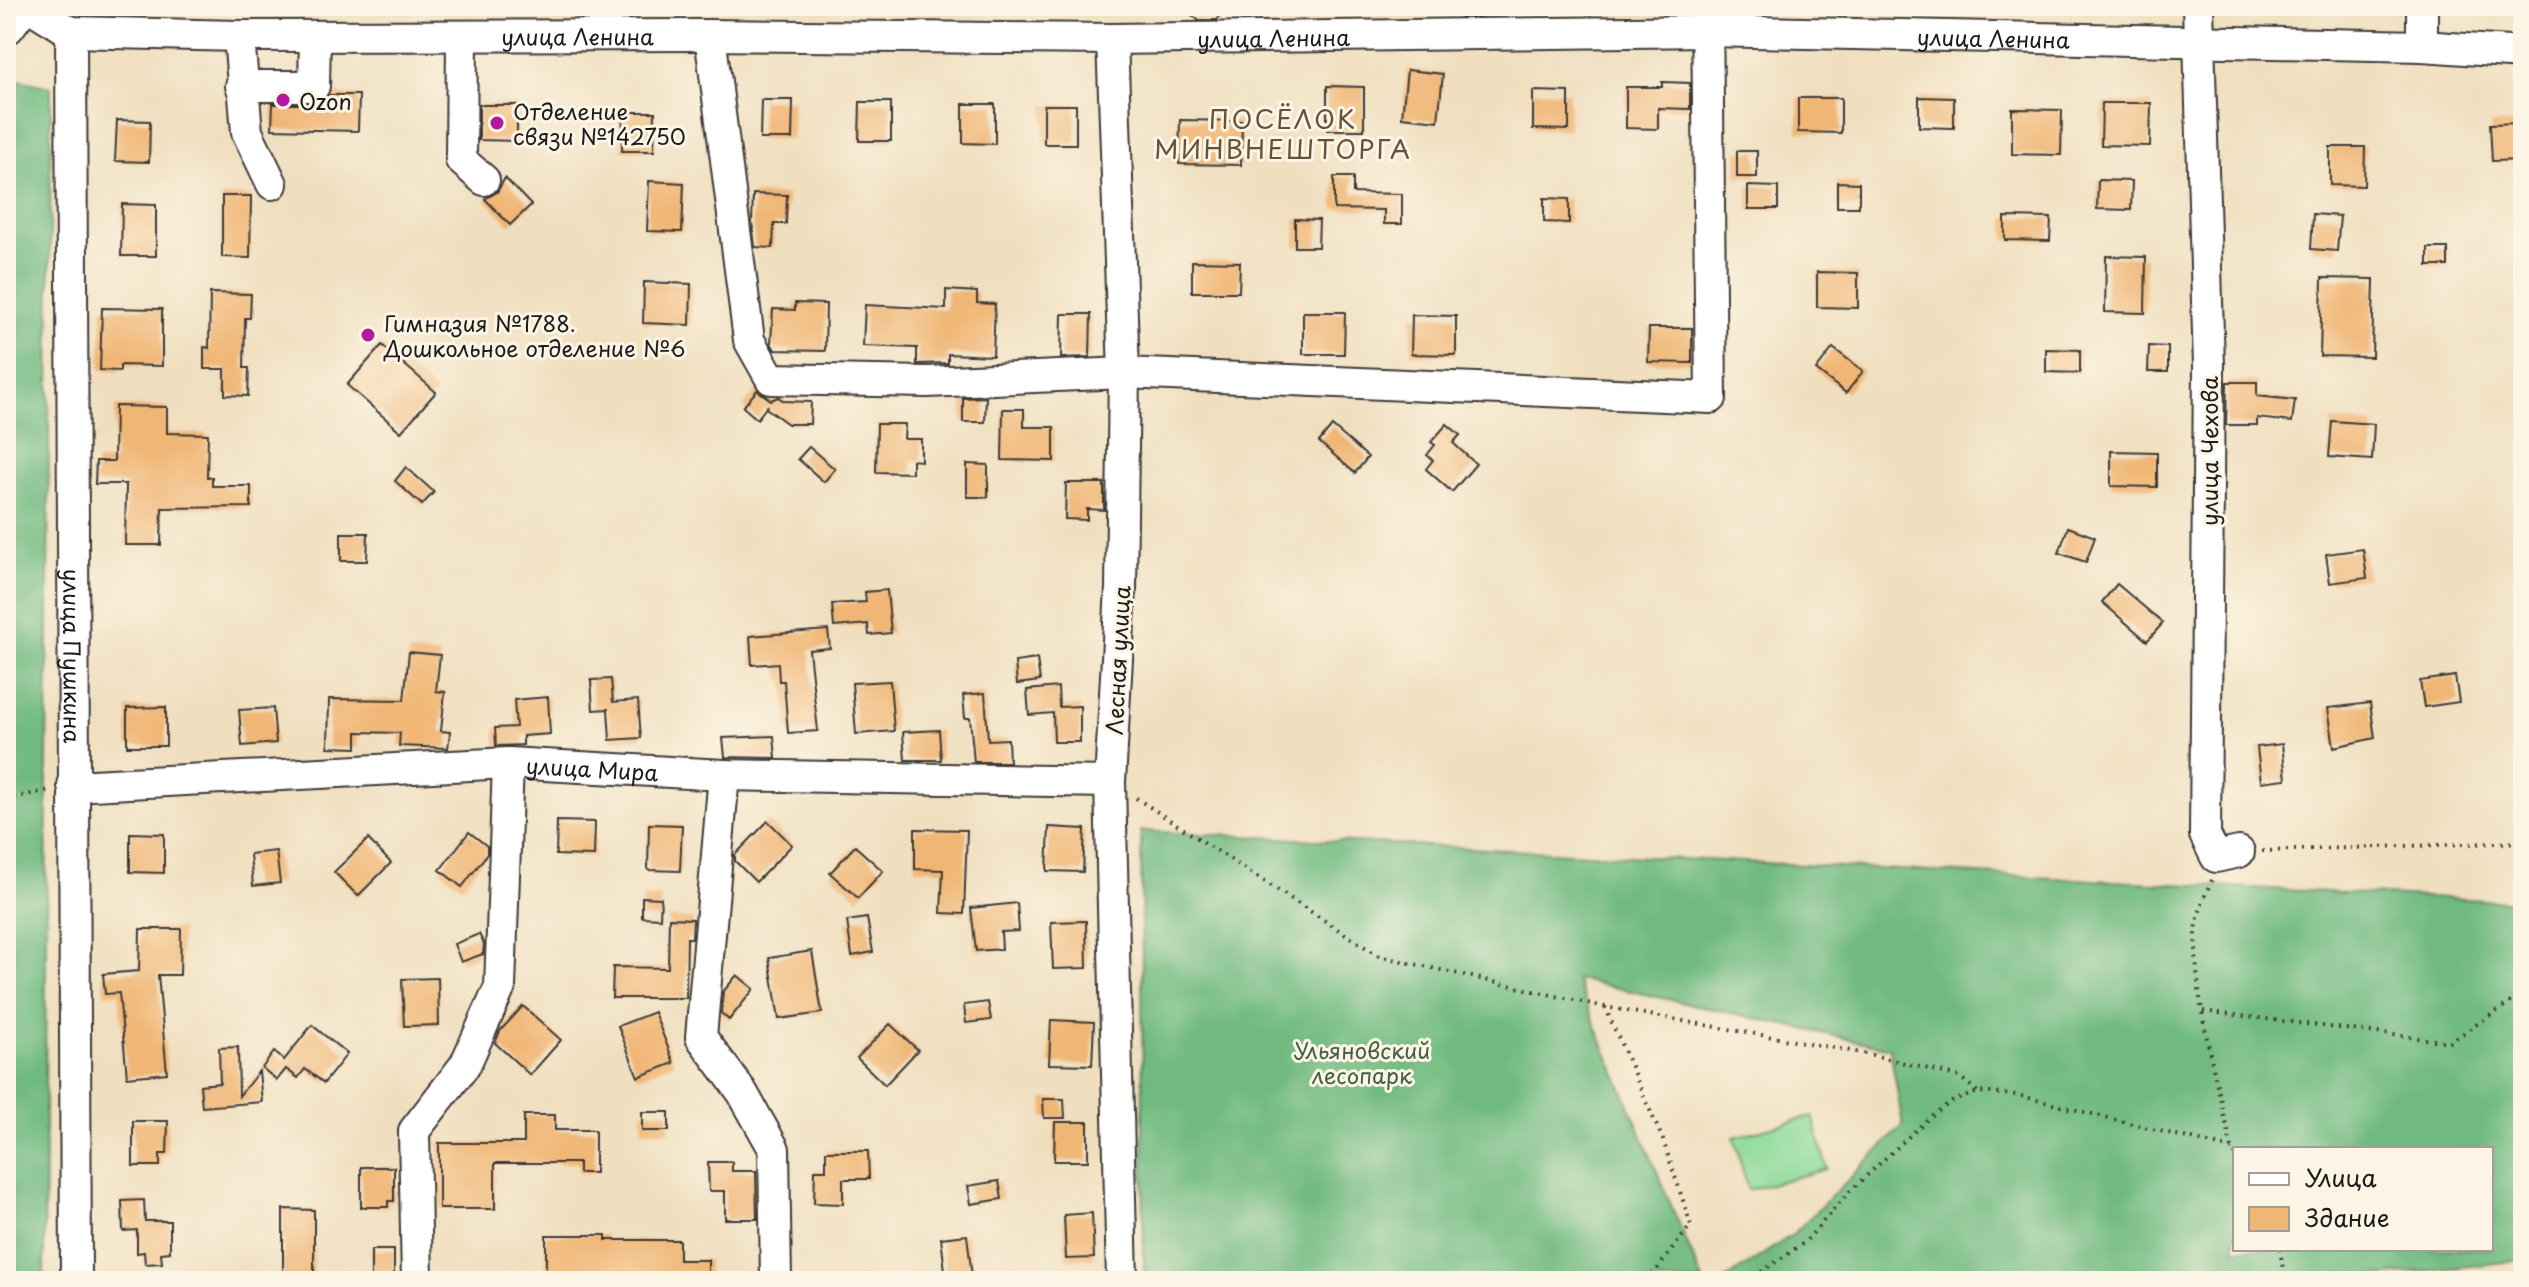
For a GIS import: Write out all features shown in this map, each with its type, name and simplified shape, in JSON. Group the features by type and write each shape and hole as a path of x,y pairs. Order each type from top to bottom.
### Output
{"main road":[{"path":"6,25 20,6"}],"street":[{"path":"29,6 71,32"},
{"name":"улица Чехова","path":"2198,6 2209,366 2205,835 2228,854"},
{"path":"2422,6 2422,46"},
{"path":"710,35 749,340 771,379 927,382 1124,373 1711,398 1707,19"},
{"name":"улица Ленина","path":"71,32 239,36 710,35 1112,39 1707,19 2197,43 2422,46 2523,53"},
{"name":"улица Пушкина","path":"71,32 76,1281"},
{"path":"239,36 247,132 272,184"},
{"path":"241,86 314,86 315,36"},
{"path":"462,37 461,160 484,180"},
{"name":"Лесная улица","path":"1112,39 1124,373 1121,588 1110,782 1122,1281"},
{"path":"417,1281 414,1131 465,1065 500,987 508,763"},
{"name":"улица Мира","path":"73,786 508,763 724,775 1110,782"},
{"path":"724,775 701,1037 742,1092 774,1149 776,1281"}],"path":[{"path":"1110,782 1379,956 1605,1007 1873,1055 1960,1077 1978,1092"},
{"path":"6,799 73,786"},
{"path":"1748,1281 1805,1242 1849,1192 1931,1116 1953,1101 1978,1092 2017,1095 2233,1152 2199,989 2196,931 2205,895 2228,854 2523,842"},
{"path":"2203,1011 2450,1042 2523,994"},
{"path":"1605,1007 1663,1140 1691,1225 1648,1281"},
{"path":"2280,1251 2285,1281"}],"green space":[{"path":"19,80 51,87 44,1281 6,1281 6,98"},
{"name":"Ульяновский лесопарк","path":"1141,831 2523,902 2523,1260 2334,1281 1723,1281 1792,1235 1903,1126 1890,1048 1576,979 1703,1281 1144,1281"},
{"path":"1813,1116 1827,1169 1748,1190 1734,1137"}],"building":[{"path":"1181,6 1228,6 1217,20 1198,20"},
{"path":"1407,70 1443,74 1438,121 1402,117"},
{"path":"1662,82 1690,83 1690,109 1658,108 1658,129 1626,128 1626,87 1662,87"},
{"path":"1327,86 1364,87 1364,130 1327,130"},
{"path":"1533,91 1569,92 1569,130 1533,129"},
{"path":"330,95 359,95 358,131 272,129 273,104 315,104"},
{"path":"1919,97 1954,98 1954,128 1919,127"},
{"path":"1798,98 1841,98 1841,133 1798,132"},
{"path":"761,100 793,100 792,139 760,139"},
{"path":"860,102 891,102 891,141 859,141"},
{"path":"2102,103 2151,103 2150,146 2101,145"},
{"path":"963,104 995,104 995,144 963,143"},
{"name":"Отделение связи №142750","path":"479,105 517,105 517,141 479,140"},
{"path":"1044,105 1076,105 1076,144 1044,144"},
{"path":"2012,109 2062,110 2061,155 2012,154"},
{"path":"623,112 655,112 654,151 622,151"},
{"path":"117,120 150,121 149,162 115,161"},
{"path":"1180,120 1242,121 1241,165 1179,164"},
{"path":"2522,123 2523,160 2492,161 2490,124"},
{"path":"2330,147 2365,147 2364,186 2330,185"},
{"path":"1737,151 1757,151 1757,177 1737,177"},
{"path":"1334,177 1353,177 1353,193 1402,194 1402,224 1384,224 1384,210 1334,209"},
{"path":"505,178 531,205 510,225 485,199 497,192"},
{"path":"2098,180 2132,181 2131,210 2097,209"},
{"path":"649,181 684,183 682,232 647,231"},
{"path":"1837,182 1859,183 1859,207 1837,207"},
{"path":"1748,186 1778,187 1778,209 1748,209"},
{"path":"753,194 787,195 786,224 774,224 773,248 755,247"},
{"path":"222,196 251,196 250,258 222,257"},
{"path":"1544,198 1569,199 1569,223 1544,222"},
{"path":"122,204 156,205 156,256 121,256"},
{"path":"2313,214 2340,216 2337,251 2311,249"},
{"path":"2005,217 2051,218 2050,241 2005,240"},
{"path":"1295,219 1319,220 1318,247 1295,247"},
{"path":"2428,248 2448,248 2448,266 2428,266"},
{"path":"2106,256 2146,257 2145,313 2105,312"},
{"path":"1192,261 1240,262 1239,292 1192,292"},
{"path":"1817,272 1858,273 1858,308 1817,307"},
{"path":"2322,278 2374,279 2372,357 2320,356"},
{"path":"644,282 691,284 690,325 643,323"},
{"path":"946,290 977,292 977,303 995,304 993,356 948,354 948,363 917,364 917,348 863,346 865,305 946,309"},
{"path":"210,293 251,294 250,318 245,318 244,368 249,368 248,396 225,395 225,369 204,369 204,347 209,348"},
{"path":"795,303 826,304 825,351 775,350 771,343 773,309 795,310"},
{"path":"102,308 162,309 162,366 120,365 120,371 100,370"},
{"path":"1303,312 1345,312 1344,354 1303,354"},
{"path":"1062,314 1091,314 1090,357 1061,358"},
{"path":"1412,315 1456,316 1456,355 1411,354"},
{"path":"1649,328 1692,328 1692,363 1648,362"},
{"path":"382,345 436,392 401,432 347,385"},
{"path":"2149,346 2168,347 2168,372 2148,372"},
{"path":"1833,348 1863,371 1846,393 1816,370"},
{"path":"2046,349 2080,350 2080,373 2046,372"},
{"path":"2227,382 2257,382 2257,396 2295,400 2292,422 2257,418 2257,425 2226,425"},
{"path":"757,390 771,400 778,397 784,401 811,402 810,424 788,424 766,408 768,405 757,419 743,407"},
{"path":"986,397 985,422 963,422 963,398"},
{"path":"115,406 167,407 167,433 208,434 207,477 212,477 212,486 251,486 251,507 162,508 161,545 125,545 126,484 95,484 96,461 114,461"},
{"path":"1003,409 1024,409 1024,427 1054,427 1054,461 1002,460"},
{"path":"2332,421 2374,424 2372,460 2329,457"},
{"path":"877,424 905,424 904,439 921,439 921,461 912,460 912,473 876,472"},
{"path":"1447,424 1460,435 1453,443 1476,464 1452,492 1426,469 1433,460 1427,455 1435,445 1431,442"},
{"path":"1332,426 1368,457 1355,473 1319,442"},
{"path":"809,447 835,469 824,482 798,459"},
{"path":"2111,451 2157,452 2157,487 2111,486"},
{"path":"967,464 988,465 988,497 967,497"},
{"path":"406,467 434,492 422,505 395,481"},
{"path":"1066,483 1104,483 1104,510 1087,509 1087,520 1065,519"},
{"path":"2068,527 2095,537 2086,562 2059,553"},
{"path":"341,533 368,533 367,561 341,561"},
{"path":"2363,549 2367,578 2330,583 2326,554"},
{"path":"2117,584 2163,623 2147,641 2102,602"},
{"path":"887,590 891,633 869,635 868,624 834,627 832,604 866,602 865,592"},
{"path":"828,630 830,648 809,650 818,731 788,733 784,681 779,681 778,663 752,665 750,636"},
{"path":"409,652 440,655 436,691 445,692 441,731 450,732 448,748 399,746 400,733 357,732 357,748 328,747 329,699 404,700"},
{"path":"1037,659 1040,681 1017,684 1015,662"},
{"path":"2455,676 2459,702 2424,707 2420,681"},
{"path":"611,679 613,702 638,700 641,738 610,740 608,709 593,710 591,680"},
{"path":"890,681 894,731 856,734 852,683"},
{"path":"1058,687 1059,707 1080,706 1080,742 1054,742 1053,713 1029,715 1027,690"},
{"path":"985,693 988,740 1008,739 1009,762 974,762 970,718 965,718 963,695"},
{"path":"548,697 550,734 523,736 523,745 496,746 495,728 516,727 514,700"},
{"path":"2370,703 2375,738 2334,747 2328,708"},
{"path":"166,707 166,746 127,746 127,708"},
{"path":"273,708 276,743 242,746 239,710"},
{"path":"939,730 941,760 905,760 903,732"},
{"path":"774,736 776,758 725,757 723,738"},
{"path":"2282,744 2286,779 2261,782 2257,747"},
{"path":"557,821 595,822 594,856 556,855"},
{"path":"768,821 792,845 756,882 735,861 735,855"},
{"path":"649,824 682,825 680,871 648,870"},
{"path":"1049,827 1085,829 1083,872 1047,871"},
{"path":"915,829 967,830 964,914 941,913 943,870 915,869"},
{"path":"469,832 487,846 487,854 462,887 440,870"},
{"path":"130,833 164,834 164,873 130,872"},
{"path":"368,839 391,863 358,896 334,872"},
{"path":"855,846 883,871 858,898 830,873"},
{"path":"276,851 280,883 253,886 250,854"},
{"path":"642,897 661,898 660,918 642,917"},
{"path":"1017,903 1019,931 1001,932 1002,949 976,951 971,908"},
{"path":"669,918 693,919 692,938 687,938 686,998 612,998 613,967 668,968"},
{"path":"867,918 873,952 852,956 847,921"},
{"path":"1086,921 1087,968 1053,969 1051,922"},
{"path":"140,929 181,929 180,975 158,975 167,1073 127,1077 119,993 105,994 103,974 139,971"},
{"path":"479,934 484,944 483,954 461,962 454,944"},
{"path":"812,951 822,1013 779,1019 769,958"},
{"path":"737,975 754,989 729,1020 721,1013 723,992"},
{"path":"438,978 439,1025 404,1026 402,979"},
{"path":"988,1002 991,1020 966,1023 964,1005"},
{"path":"523,1006 561,1040 530,1075 495,1043 500,1031"},
{"path":"654,1012 674,1063 638,1077 618,1026"},
{"path":"1051,1020 1094,1022 1092,1065 1049,1064"},
{"path":"890,1024 918,1050 885,1085 857,1058"},
{"path":"312,1025 347,1054 324,1083 305,1069 298,1078 286,1069 277,1080 262,1068 274,1052 284,1060"},
{"path":"238,1047 239,1096 259,1071 262,1102 202,1107 200,1085 220,1083 219,1048"},
{"path":"1043,1099 1064,1099 1065,1118 1044,1118"},
{"path":"642,1112 669,1112 669,1131 642,1131"},
{"path":"524,1115 555,1115 555,1130 595,1130 595,1173 579,1173 579,1163 495,1163 495,1209 439,1209 439,1143 524,1143"},
{"path":"133,1121 168,1121 167,1154 160,1154 160,1166 133,1166"},
{"path":"1055,1122 1088,1122 1088,1161 1054,1161"},
{"path":"826,1151 868,1151 869,1179 843,1179 843,1204 814,1203 815,1170 826,1170"},
{"path":"708,1162 732,1162 732,1171 756,1171 757,1219 725,1219 725,1191 709,1191"},
{"path":"361,1167 394,1167 394,1201 388,1201 388,1207 361,1207"},
{"path":"999,1181 1002,1199 971,1204 968,1186"},
{"path":"144,1200 145,1221 170,1221 170,1252 161,1253 162,1263 145,1264 144,1252 137,1253 137,1230 123,1231 122,1201"},
{"path":"283,1209 314,1210 314,1281 283,1281"},
{"path":"1092,1213 1094,1258 1066,1259 1064,1215"},
{"path":"546,1235 606,1235 606,1240 679,1240 679,1260 708,1260 708,1281 546,1281"},
{"path":"967,1235 972,1277 946,1279 941,1238"},
{"path":"371,1250 394,1250 394,1280 371,1280"}],"place":[{"name":"Ozon","path":"283,100"},
{"name":"Отделение связи №142750","path":"497,123"},
{"name":"Гимназия №1788. Дошкольное отделение №6","path":"368,335"}],"district":[{"name":"ПОСЁЛОК МИНВНЕШТОРГА","path":"1283,133"}]}
